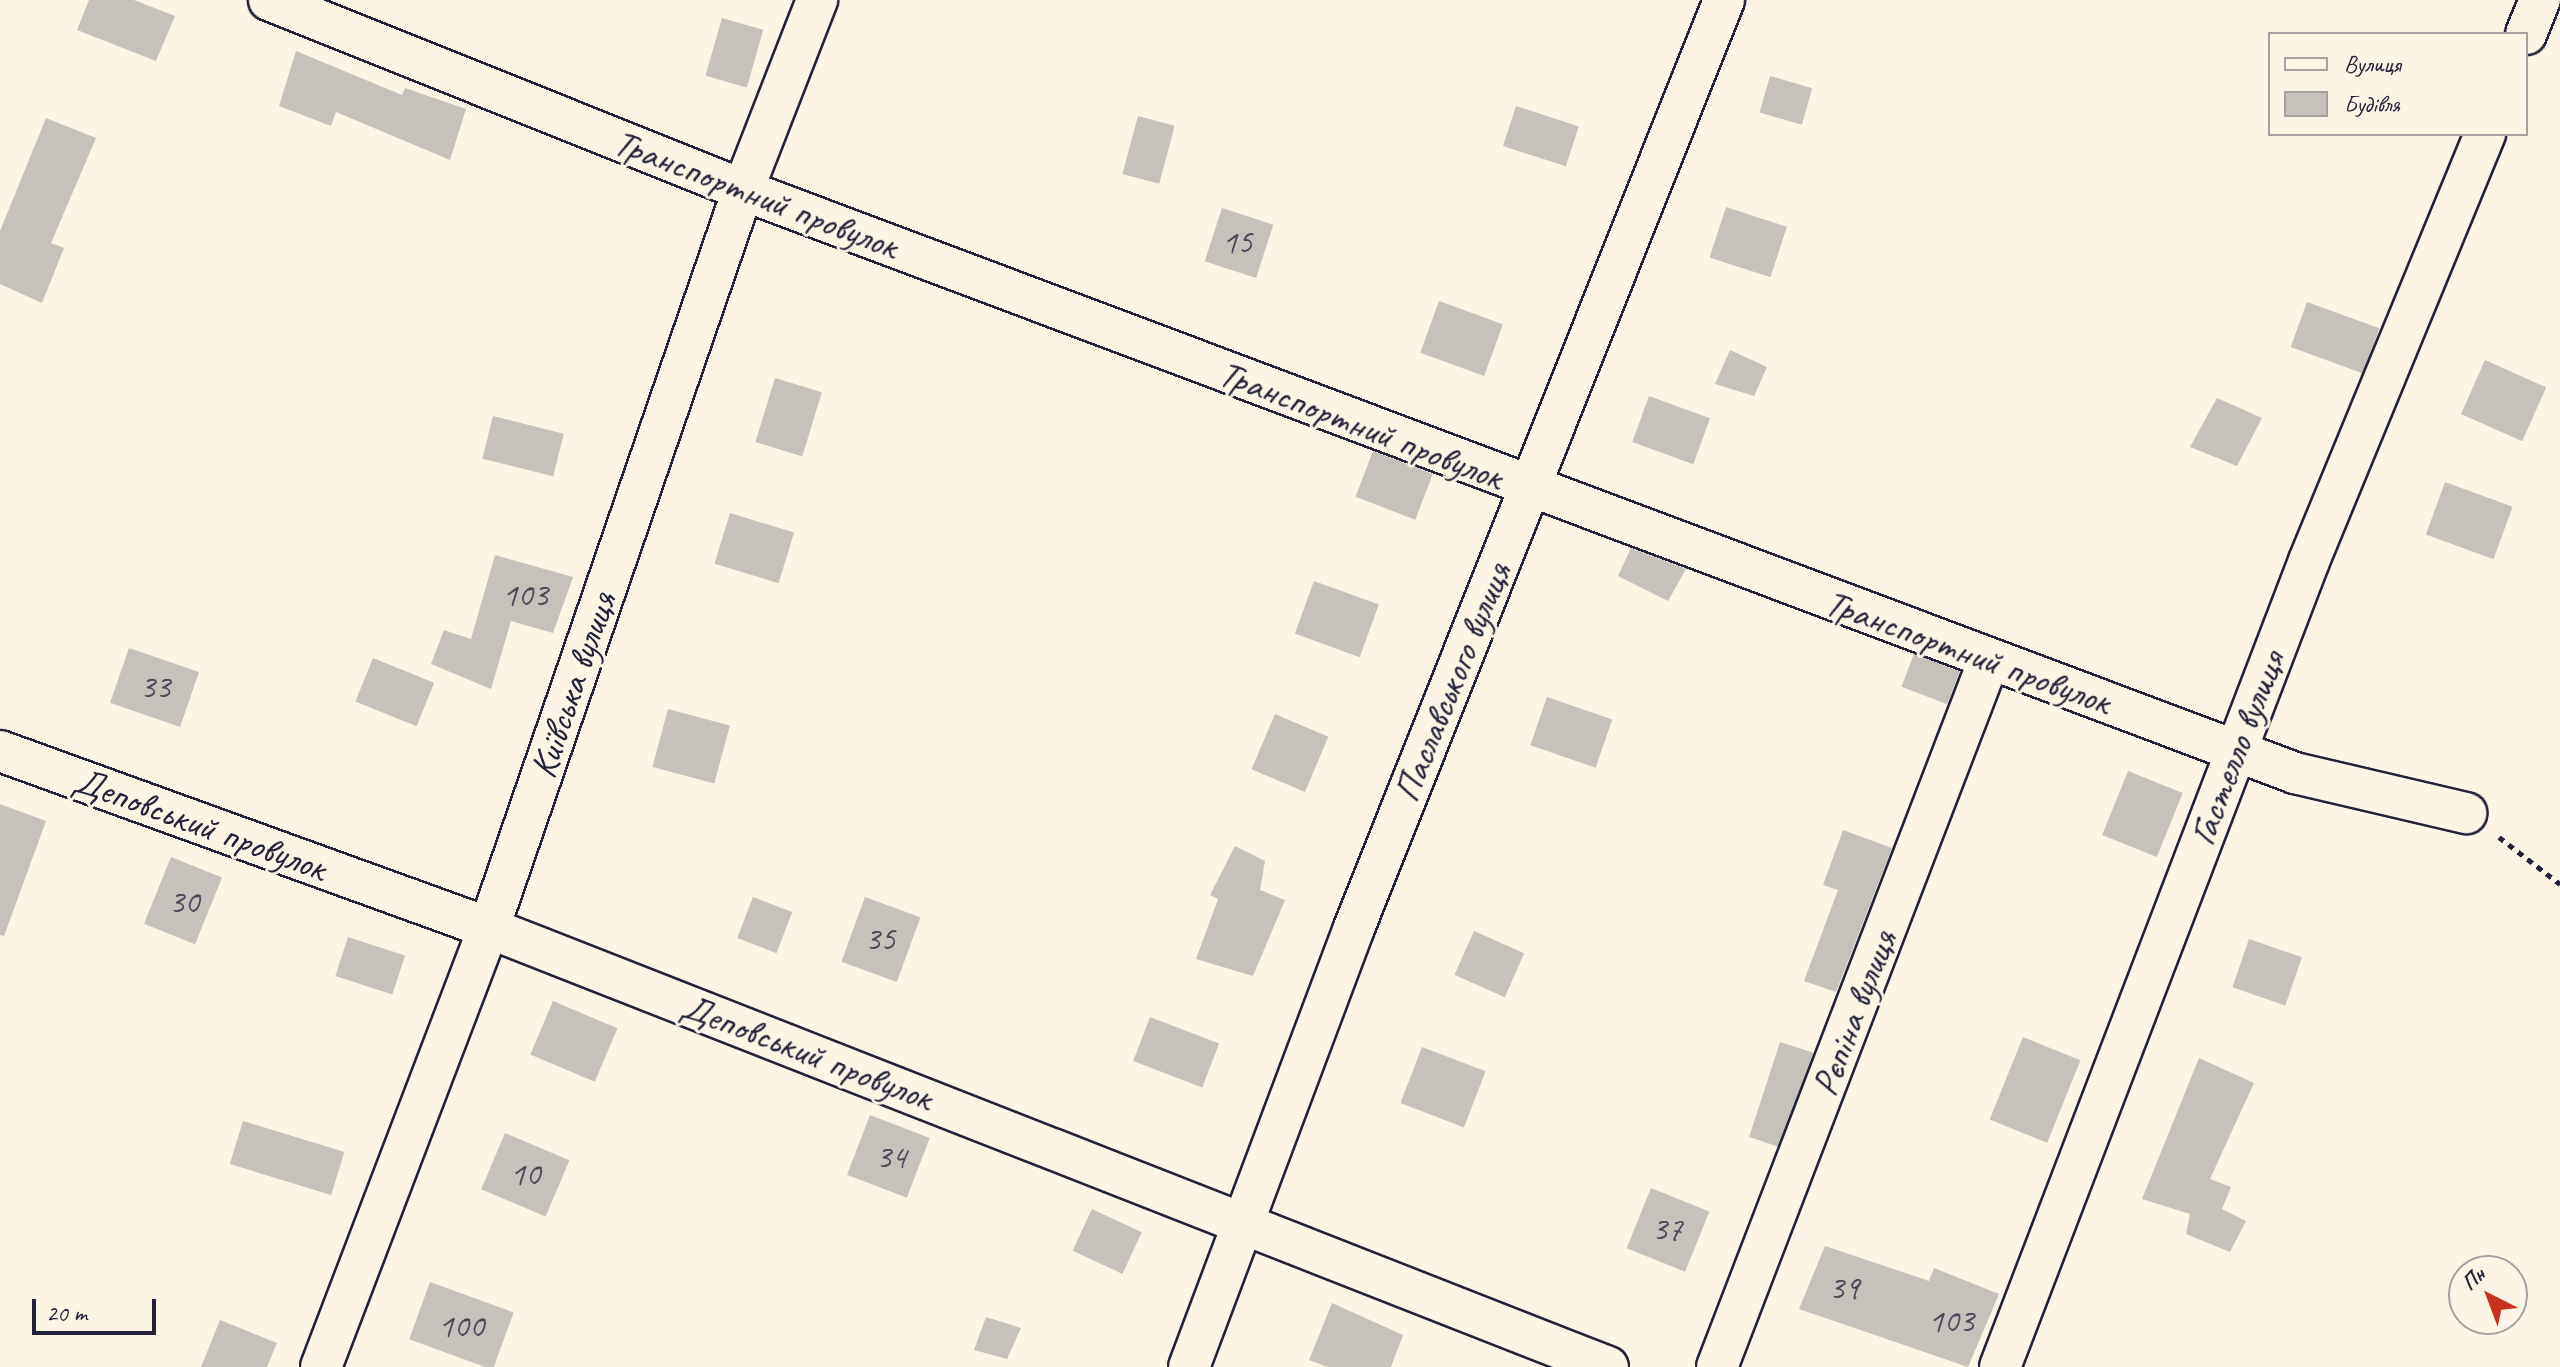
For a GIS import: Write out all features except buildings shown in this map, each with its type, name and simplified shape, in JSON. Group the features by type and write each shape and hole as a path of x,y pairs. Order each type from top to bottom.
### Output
{"street":[{"name":"Транспортний провулок","path":"269,0 743,190 1989,660 2295,773 2466,813"},
{"name":"Київська вулиця","path":"321,1367 489,928 743,190 817,0"},
{"name":"Паславського вулиця","path":"1189,1367 1529,489 1724,0"},
{"path":"2527,32 2540,0"},
{"name":"Гастелло вулиця","path":"2000,1367 2236,751 2484,136"},
{"name":"Рєпіна вулиця","path":"1717,1367 1989,660"},
{"name":"Деповський провулок","path":"0,751 489,928 1608,1367"}],"path":[{"path":"2466,813 2560,884"}]}
